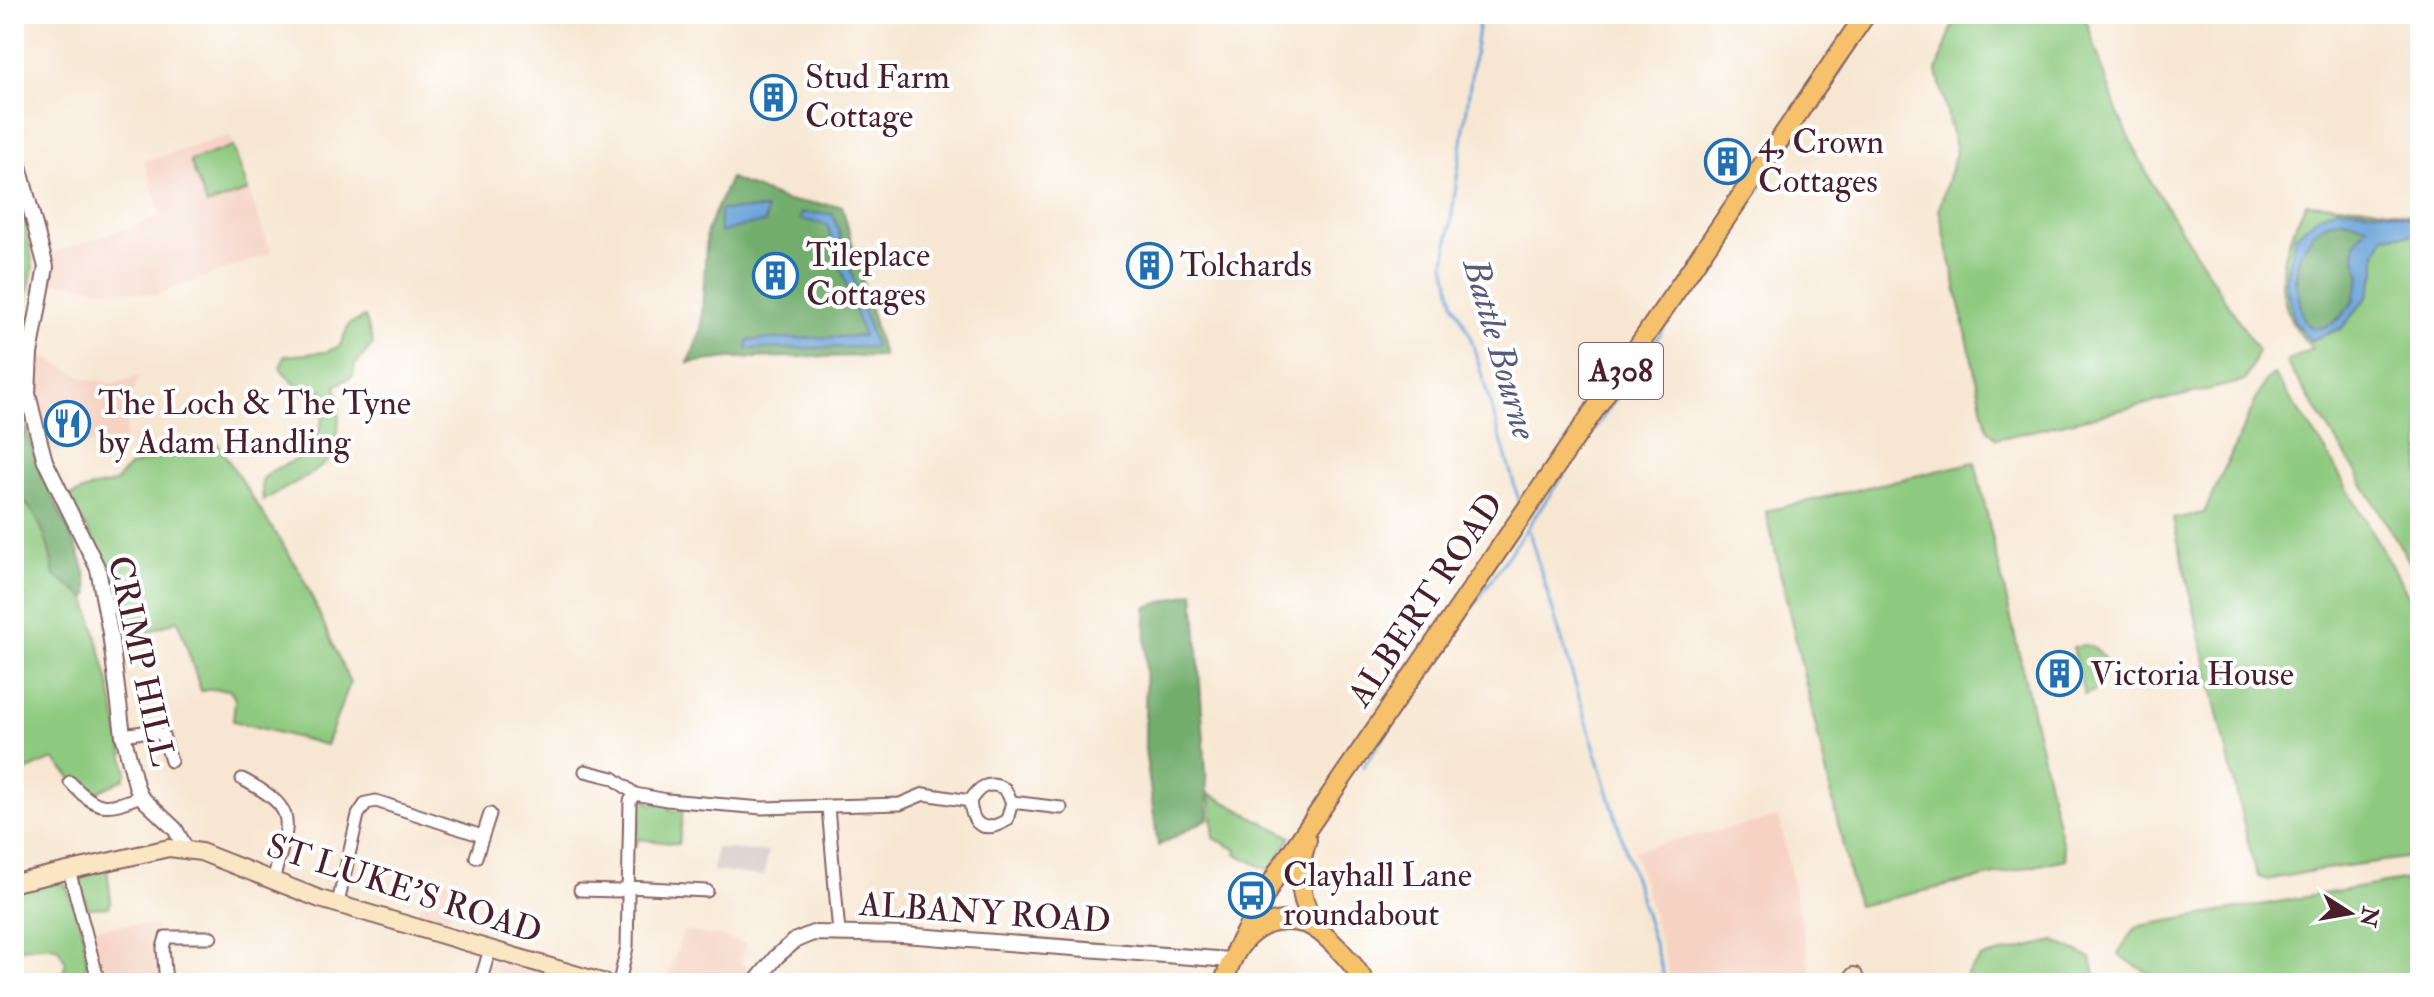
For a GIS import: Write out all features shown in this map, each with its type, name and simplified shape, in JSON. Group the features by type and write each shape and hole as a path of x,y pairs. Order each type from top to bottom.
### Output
{"main road":[{"name":"ALBERT ROAD","path":"1233,954 1279,870 1866,14"},
{"name":"A308","path":"1311,826 1298,871 1304,901 1315,928 1365,981"},
{"path":"14,883 169,848 186,849"},
{"name":"ST LUKE'S ROAD","path":"186,849 338,903 490,949 567,977 605,983"},
{"path":"1233,954 1255,931 1267,925 1304,923 1315,928"},
{"name":"A308","path":"1224,983 1233,954"}],"street":[{"name":"CRIMP HILL","path":"14,147 46,267 30,354 28,394 45,461 98,569 123,735 140,796 175,829 186,849"},
{"path":"123,735 150,731 163,735 171,761"},
{"path":"585,771 613,778 635,794 667,800 762,808 900,804 924,794 970,801"},
{"path":"242,779 281,803 287,817 273,881"},
{"path":"70,782 97,805 109,807 140,796"},
{"path":"990,784 1005,789 1012,802 1007,820 995,827 987,827 971,815 970,801 979,788 990,784"},
{"path":"619,983 627,947 630,801 635,794"},
{"path":"338,903 358,815 366,803 376,801 482,836"},
{"path":"1012,802 1061,808"},
{"path":"828,807 839,933"},
{"path":"476,857 490,814"},
{"path":"69,870 95,980"},
{"path":"580,890 619,891 628,887 707,891"},
{"name":"ALBANY ROAD","path":"755,983 777,956 796,940 813,933 904,935 1233,954"},
{"path":"166,983 163,948 166,937 211,937"},
{"path":"480,983 490,949"}],"shaded area":[{"path":"230,136 271,253 155,295 50,282 52,253 161,217 144,161"},
{"path":"37,352 84,378 114,384 140,376 128,403 125,440 98,442 50,453 35,393"},
{"path":"1779,817 1811,972 1769,983 1672,983 1634,850"},
{"path":"716,848 768,852 764,876 713,871"},
{"path":"430,873 458,882 447,923 418,915"},
{"path":"155,925 163,983 122,981 100,964 94,928"},
{"path":"684,931 747,944 740,963 758,972 751,983 665,983"},
{"path":"493,954 550,971 558,983 483,983"}],"green space":[{"path":"1963,14 2084,14 2118,114 2152,184 2258,351 2245,381 1997,439 1987,428 1939,209 1956,152 1937,71 1955,19"},
{"path":"233,146 248,191 207,205 190,161"},
{"path":"730,178 786,201 842,206 883,356 729,358 688,363 701,331 707,230"},
{"path":"14,184 26,223 33,268 14,367"},
{"path":"2306,203 2373,207 2420,217 2420,220 2385,211 2337,208 2376,272 2376,253 2384,236 2420,234 2420,579 2286,362 2312,348 2289,316 2282,276 2288,244"},
{"path":"2338,219 2368,225 2354,250 2361,272 2360,281 2354,300 2340,318 2325,327 2311,327 2304,320 2297,286 2302,250 2315,231"},
{"path":"365,317 373,344 355,365 353,376 336,385 339,413 333,451 324,465 263,501 262,480 273,470 307,455 326,408 323,389 310,396 302,392 280,368 285,356 325,352 340,346 349,324"},
{"path":"2274,375 2324,448 2420,616 2420,856 2267,880 2258,876 2251,855 2173,519 2204,513 2265,381"},
{"path":"14,384 36,460 82,561 89,595 86,598 54,575 42,529 30,509 14,492"},
{"path":"214,438 301,573 350,683 326,745 233,721 235,699 230,690 201,691 178,620 119,644 105,586 110,580 91,536 68,497 114,483 130,466"},
{"path":"1975,462 2066,859 1857,906 1766,511"},
{"path":"14,492 30,509 42,529 54,575 86,598 109,682 127,772 124,779 89,796 53,759 25,771 14,768"},
{"path":"1194,592 1209,818 1158,846 1145,749 1146,607"},
{"path":"2084,645 2101,654 2107,672 2100,688 2084,695 2073,647"},
{"path":"1210,794 1291,837 1270,871 1236,854 1237,850 1214,838"},
{"path":"649,798 648,803 670,806 669,810 679,811 684,800 679,844 638,839 636,846 633,845 638,832 639,804"},
{"path":"107,868 109,907 88,908 80,882 83,875"},
{"path":"2420,877 2420,983 2168,983 2118,954 2140,926"},
{"path":"62,881 75,910 87,960 82,976 74,982 63,972 66,962 58,948 48,945 14,949 14,889"},
{"path":"2054,941 2091,958 2097,983 1959,983 1981,958"}],"water":[{"path":"2337,208 2385,211 2420,220 2420,234 2384,236 2376,253 2376,272 2368,296 2342,328 2310,341 2294,322 2285,281 2295,236 2320,215","holes":["2344,219 2367,225 2355,244 2355,258 2361,276 2353,302 2339,319 2323,328 2311,327 2304,321 2295,279 2298,256 2314,232 2329,222"]},
{"path":"766,209 765,223 720,233 720,210"},
{"path":"801,213 833,214 875,347 747,349 748,340 863,336 827,225 800,219"}],"waterway":[{"name":"Battle Bourne","path":"1480,14 1445,263 1454,303 1470,335 1520,504"},
{"path":"1363,767 1870,28"},
{"name":"Battle Bourne","path":"1529,532 1666,983"}],"place":[{"name":"Stud Farm Cottage","path":"774,97"},
{"name":"4, Crown Cottages","path":"1727,162"},
{"name":"Tolchards","path":"1149,265"},
{"name":"Tileplace Cottages","path":"775,275"},
{"name":"The Loch & The Tyne by Adam Handling","path":"67,423"},
{"name":"Victoria House","path":"2059,674"},
{"name":"Clayhall Lane roundabout","path":"1252,895"}]}
